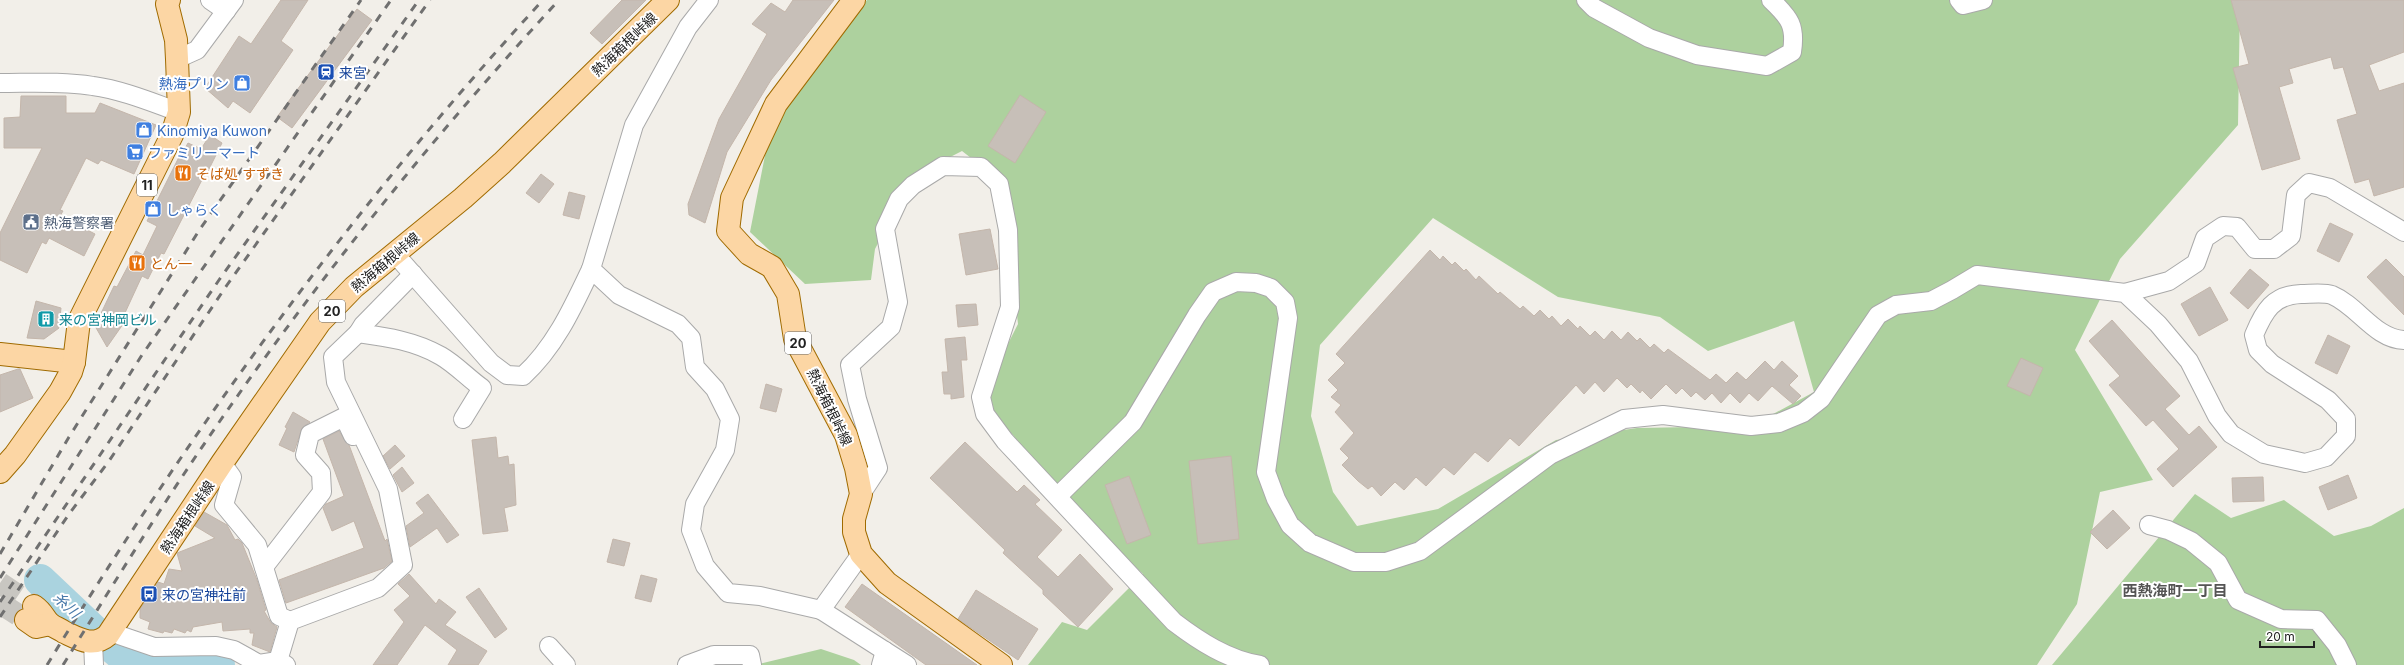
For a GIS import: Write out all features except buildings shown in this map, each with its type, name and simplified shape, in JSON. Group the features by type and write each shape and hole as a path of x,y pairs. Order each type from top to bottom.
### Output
{"main road":[{"name":"11","path":"74,362 79,321 172,136 179,112 176,40 167,4 169,0"},
{"name":"熱海箱根峠線","path":"102,637 320,322 354,287 502,163 668,0"},
{"name":"熱海箱根峠線","path":"854,0 776,104 732,198 728,232 749,254 772,267 788,294 795,339 846,434 856,468 860,494 854,519 854,532 861,554 887,583 994,663"},
{"path":"0,354 74,362 60,392 16,456 0,472"},
{"path":"30,613 36,626 50,624 80,640 102,637"}],"street":[{"path":"177,59 198,50 230,6 210,0"},
{"path":"395,254 491,363 507,376 523,376 535,366 562,328 591,269 634,125 688,27 709,0"},
{"path":"1586,0 1594,8 1655,40 1697,55 1767,66 1792,52 1793,40 1793,30 1787,15 1771,0"},
{"path":"1959,0 1963,5 1983,0"},
{"path":"0,83 73,84 94,86 132,95 179,112"},
{"path":"860,494 878,468 856,400 850,366 891,327 898,302 884,229 899,200 912,185 943,166 981,167 999,184 1008,230 1010,306 981,397 985,414 1005,441 1058,496 1174,622 1197,640 1240,660 1260,665"},
{"path":"1058,496 1133,422 1197,315 1213,292 1236,282 1256,283 1271,288 1285,302 1288,318 1266,472 1276,499 1290,525 1310,543 1354,562 1386,562 1420,551 1550,454 1624,420 1663,414 1751,426 1779,423 1803,413 1821,399 1878,315 1896,305 1931,301 1977,275 2125,293 2169,281 2196,263 2205,238 2223,226 2237,227 2255,250 2274,249 2291,236 2296,195 2309,183 2330,188 2404,232"},
{"path":"591,269 619,295 678,324 692,338 695,367 715,389 730,419 725,450 695,504 691,530 705,566 728,593 760,596 821,610 883,658 907,665"},
{"path":"222,463 232,477 224,505 257,545 279,616 290,621 378,588 404,565 388,489 336,382 333,357 358,333 362,325 413,274"},
{"path":"2125,293 2158,324 2189,361 2216,416 2231,434 2264,454 2293,461 2305,463 2326,457 2346,436 2346,419 2328,400 2272,364 2258,350 2254,335 2272,302 2291,294 2331,294 2359,312 2378,330 2404,340"},
{"path":"358,333 394,338 423,347 442,356 482,388 463,418"},
{"path":"264,567 322,492 321,473 305,455 310,434 344,417 391,508"},
{"path":"2149,525 2168,530 2191,540 2218,563 2238,600 2281,619 2317,620 2337,645 2347,665"},
{"path":"821,610 861,554"},
{"path":"94,665 102,637 154,647 216,646 234,650 259,664 282,663 290,621"},
{"path":"549,646 566,665"},
{"path":"687,665 714,655 751,660"}],"green space":[{"path":"867,0 2240,0 2238,125 2120,259 2075,350 2153,480 2100,492 2077,604 2037,665 1028,665 1062,622 1087,630 1143,574 1079,511 981,397 1018,324 1002,182 962,151 913,176 875,249 871,280 805,284 750,232 769,135 812,69","holes":["1433,218 1558,297 1660,317 1708,351 1794,321 1814,392 1751,426 1637,428 1556,440 1438,509 1357,526 1333,492 1311,416 1320,345"]},
{"path":"2195,494 2231,518 2284,500 2334,536 2371,526 2404,508 2404,665 2052,665"},
{"path":"821,649 854,660 861,665 755,665"}],"waterway":[{"name":"糸川","path":"40,580 93,630"},
{"name":"糸川","path":"111,646 118,652 174,664 219,665"}],"tunnel":[{"path":"0,583 34,606"},
{"path":"0,603 26,620"}],"railway":[{"path":"0,554 69,437 200,229 361,0"},
{"path":"0,578 142,355 391,0"},
{"path":"0,602 219,280 419,0"},
{"path":"0,617 69,514 109,461 227,285 430,0"},
{"path":"47,665 159,490 218,404 279,320 407,157 474,77 543,0"},
{"path":"63,665 172,492 261,363 308,300 405,177 455,117 559,0"}],"place":[{"name":"来宮","path":"326,72"},
{"name":"熱海プリン","path":"242,83"},
{"name":"Kinomiya Kuwon","path":"144,130"},
{"name":"ファミリーマート","path":"135,152"},
{"name":"そば処 すずき","path":"183,173"},
{"name":"しゃらく","path":"153,209"},
{"name":"熱海警察署","path":"31,222"},
{"name":"とん一","path":"137,263"},
{"name":"来の宮神岡ビル","path":"46,319"},
{"name":"来の宮神社前","path":"149,594"}],"district":[{"name":"西熱海町一丁目","path":"2175,590"}]}
